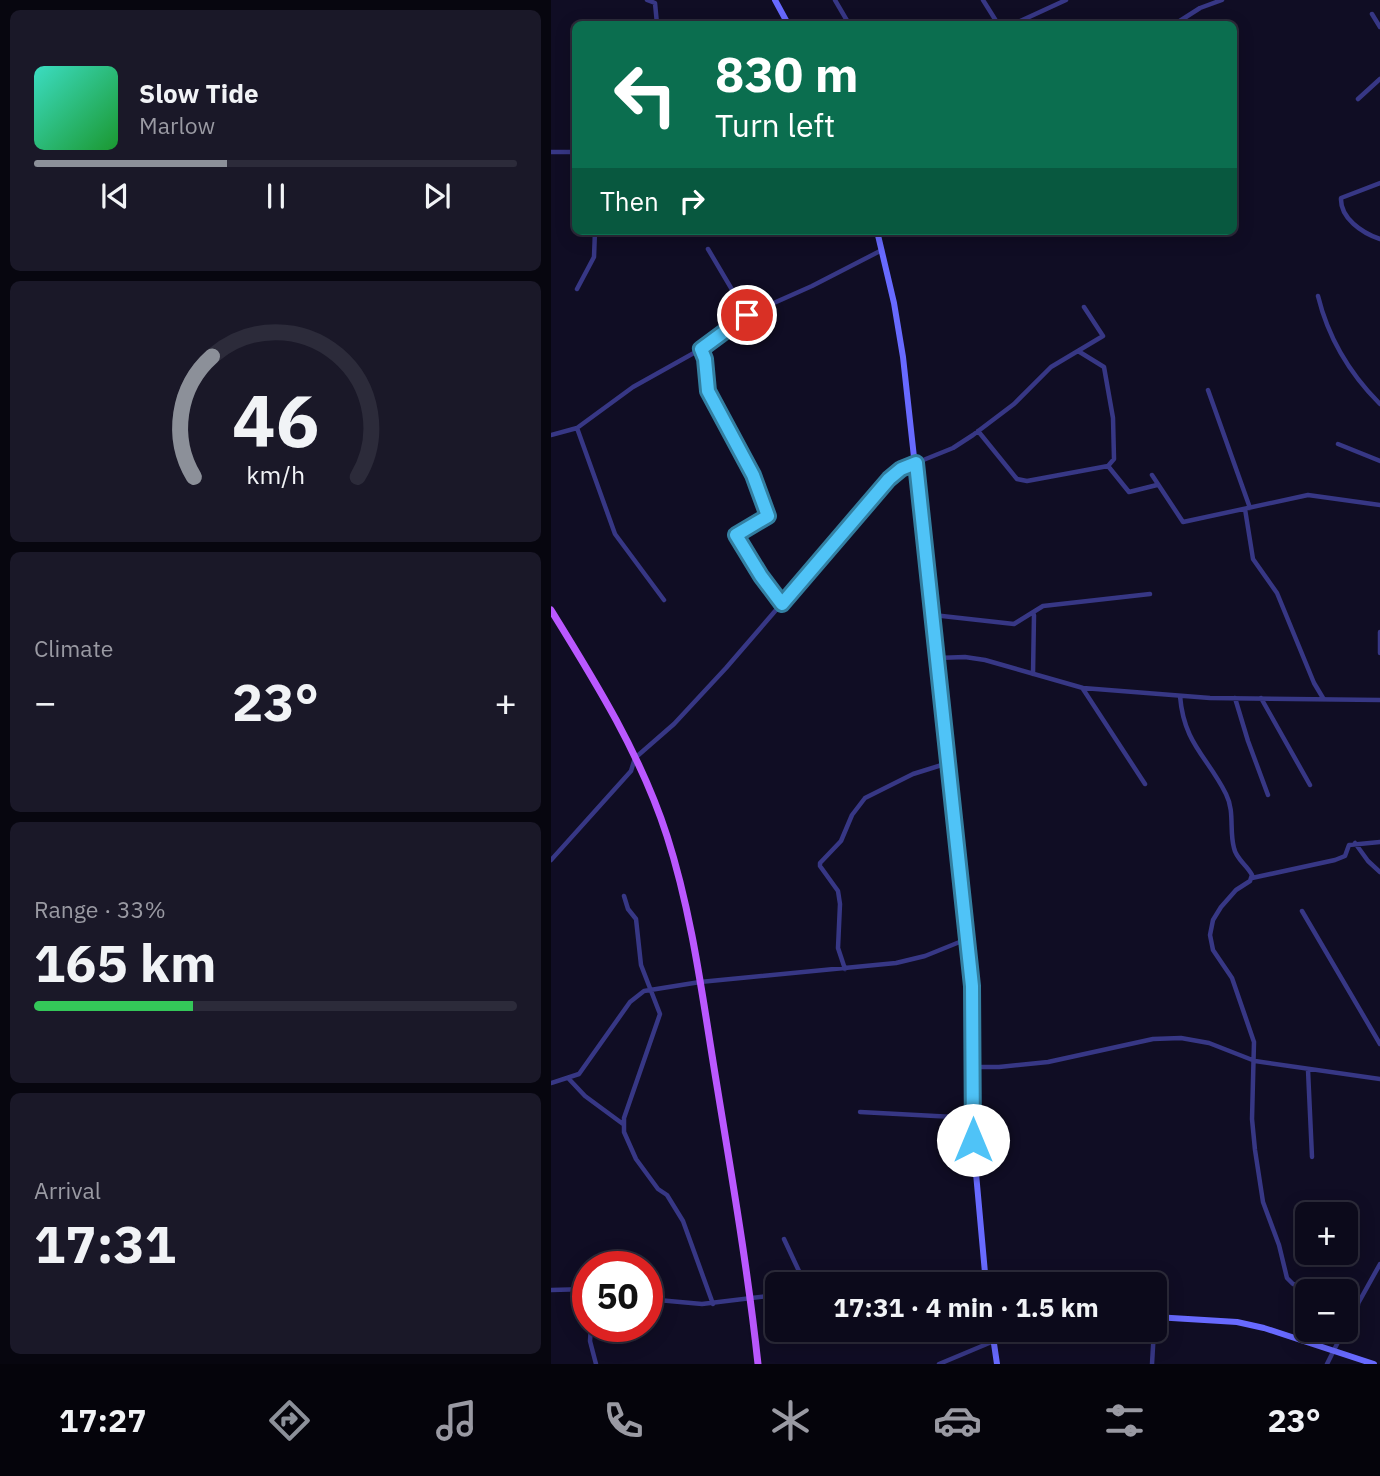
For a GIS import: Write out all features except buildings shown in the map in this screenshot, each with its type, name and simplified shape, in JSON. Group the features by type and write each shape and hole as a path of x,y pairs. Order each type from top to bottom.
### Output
{"main road":[{"path":"775,0 786,21"},
{"path":"878,235 903,357 972,986 975,1182 985,1272"},
{"path":"551,610 613,715 635,758 667,835 683,894 700,982 751,1299 757,1364"},
{"path":"1167,1318 1237,1322 1288,1334 1374,1364"},
{"path":"994,1342 997,1364"}],"street":[{"path":"647,0 655,3 657,21"},
{"path":"835,0 847,21"},
{"path":"983,0 996,21"},
{"path":"1020,21 1066,0"},
{"path":"1180,21 1200,8 1222,0"},
{"path":"1372,14 1380,27"},
{"path":"1358,99 1380,79"},
{"path":"551,152 572,152"},
{"path":"1380,183 1346,195 1341,198 1340,203 1341,209 1354,224 1370,236 1380,239"},
{"path":"577,289 594,257 595,235"},
{"path":"708,249 747,315"},
{"path":"551,435 577,428 633,387 701,349 747,315 882,250"},
{"path":"1318,296 1324,322 1334,342 1380,404"},
{"path":"551,860 631,771 635,758 674,724 889,479 901,469 953,448 1014,404 1051,367 1103,336 1084,307"},
{"path":"701,349 705,359 708,391 753,475 768,516 736,535 782,604"},
{"path":"978,431 1017,479 1027,481 1108,466 1114,459 1113,418 1104,367 1078,351"},
{"path":"1208,390 1230,447 1247,509 1253,559 1277,593 1314,683 1323,698"},
{"path":"577,428 615,534 664,600"},
{"path":"1338,444 1380,461"},
{"path":"1108,466 1129,492 1157,485"},
{"path":"1152,475 1183,522 1308,495 1380,505"},
{"path":"933,615 1014,624 1043,606 1149,594"},
{"path":"1033,614 1033,674"},
{"path":"1380,632 1380,653"},
{"path":"937,658 965,657 985,660 1083,688 1180,696 1380,700"},
{"path":"1083,688 1145,784"},
{"path":"1180,696 1190,736 1199,755 1227,796 1233,819 1234,850 1251,872 1252,878"},
{"path":"1261,697 1310,785"},
{"path":"1235,698 1268,795"},
{"path":"845,969 838,948 838,891 820,863 841,841 852,815 865,798 913,774 948,763"},
{"path":"1295,1284 1287,1278 1279,1245 1263,1202 1252,1119 1254,1042 1232,978 1213,950 1210,935 1213,920 1221,907 1236,890 1252,878 1335,860 1345,856 1349,845 1355,843 1380,842"},
{"path":"1355,843 1380,872"},
{"path":"624,896 628,909 636,919 641,965 659,1008 659,1022 623,1124 636,1159 658,1189 667,1195 683,1221 713,1304"},
{"path":"1302,911 1380,1044"},
{"path":"551,1083 579,1074 630,1002 637,995 652,989 896,963 925,956 967,939"},
{"path":"1373,1032 1380,1029"},
{"path":"973,1067 1048,1062 1166,1038 1209,1043 1255,1061 1380,1079"},
{"path":"1308,1069 1312,1157"},
{"path":"569,1079 585,1096 623,1124"},
{"path":"860,1112 973,1118"},
{"path":"784,1239 799,1272"},
{"path":"1358,1305 1380,1264"},
{"path":"551,1290 572,1289"},
{"path":"663,1300 713,1304 765,1297"},
{"path":"591,1342 597,1364"},
{"path":"939,1364 992,1342"},
{"path":"1152,1364 1153,1342"},
{"path":"1327,1364 1337,1342"}],"route":[{"path":"747,315 701,349 705,359 708,391 753,475 768,516 736,535 782,604 889,479 901,469 916,463 972,986 973,1140"}]}
